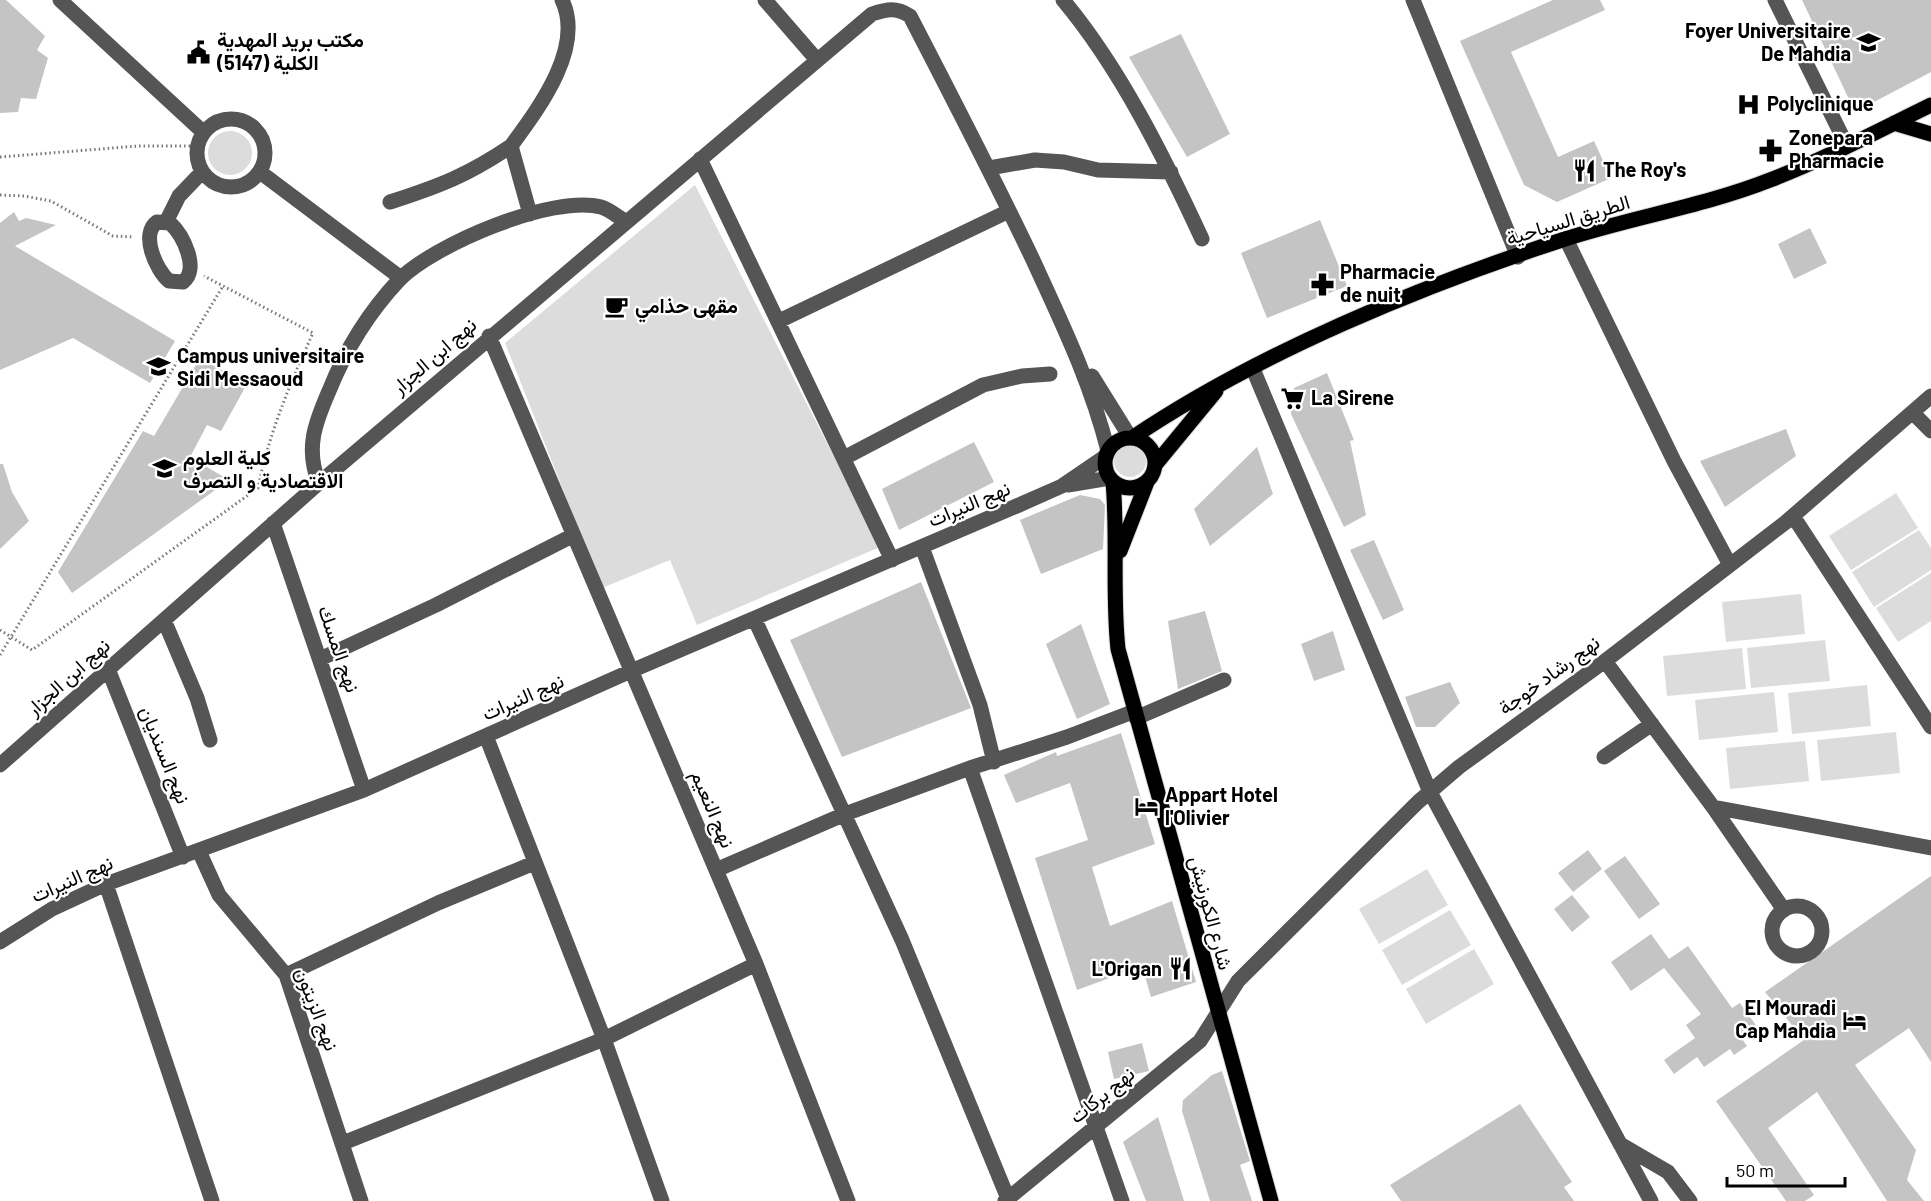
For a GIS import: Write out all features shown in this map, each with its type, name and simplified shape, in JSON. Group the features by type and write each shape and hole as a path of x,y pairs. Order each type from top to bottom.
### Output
{"main road":[{"name":"الطريق السياحية","path":"1131,437 1170,412 1253,369 1387,307 1566,239 1770,181 1931,105"},
{"path":"1894,123 1931,134"},
{"name":"الطريق السياحية","path":"1155,465 1220,386"},
{"path":"1131,437 1149,446 1155,465 1147,482 1133,488 1112,480 1105,468 1107,453 1117,441 1131,437"},
{"name":"شارع الكورنيش","path":"1112,480 1116,562 1113,609 1118,649 1217,1014 1271,1201"},
{"name":"شارع الكورنيش","path":"1116,562 1147,482"}],"street":[{"path":"60,0 200,139"},
{"path":"390,202 446,184 475,170 511,146 546,98 567,42 562,0"},
{"path":"765,0 817,60"},
{"path":"1063,0 1131,101 1171,172 1202,239"},
{"path":"1413,0 1518,257"},
{"path":"1775,0 1847,146"},
{"name":"نهج ابن الجزار","path":"0,765 273,523 489,336 872,14 896,4 909,16 989,168"},
{"path":"228,118 249,123 263,140 264,162 260,172 246,184 229,188 217,185 202,172 196,158 200,139 217,121 228,118"},
{"path":"511,146 530,214"},
{"path":"700,159 892,560"},
{"path":"1062,486 1107,453 1098,412 1076,351 989,168 1035,160 1064,162 1098,170 1171,172"},
{"path":"166,222 179,196 202,172"},
{"path":"260,172 401,278"},
{"path":"319,483 311,464 315,424 342,360 377,305 401,278 435,253 478,232 530,214 573,207 602,207 625,221"},
{"path":"779,321 1010,211"},
{"path":"166,222 176,230 191,270 183,282 170,281 163,274 148,237 153,225 166,222"},
{"path":"1566,239 1674,461 1730,565"},
{"name":"نهج النعيم","path":"489,336 572,536 756,964 848,1201"},
{"path":"1076,351 1131,437"},
{"path":"1253,369 1430,792 1652,1201"},
{"path":"844,458 983,385 1022,376 1050,374"},
{"name":"نهج رشاد خوجة","path":"1217,1014 1238,981 1430,792 1793,516 1929,401"},
{"path":"1913,413 1931,431"},
{"path":"1062,486 1112,480"},
{"name":"نهج النيرات","path":"0,942 52,909 106,884 364,790 631,671 755,620 1062,486"},
{"path":"1793,516 1931,727"},
{"name":"نهج المسك","path":"273,523 364,790"},
{"path":"320,659 436,605 572,536"},
{"path":"922,547 980,705 994,762"},
{"path":"164,620 194,690 210,740"},
{"path":"755,620 902,940 1007,1200"},
{"path":"1605,661 1713,807 1784,910"},
{"name":"نهج السنديان","path":"108,669 183,856"},
{"path":"716,870 845,814 970,768 1136,715 1224,680"},
{"path":"1604,757 1653,724"},
{"path":"486,736 604,1039 663,1201"},
{"path":"970,768 1122,1201"},
{"path":"1713,807 1931,848"},
{"name":"نهج الزيتون","path":"199,851 219,895 286,975 361,1201"},
{"path":"286,975 438,903 534,863"},
{"path":"106,884 212,1201"},
{"path":"343,1143 604,1039 756,964"},
{"name":"نهج بركات","path":"1007,1200 1200,1041 1217,1014"},
{"path":"1620,1144 1668,1172 1690,1201"}],"path":[{"path":"0,158 200,139"},
{"path":"0,195 24,196 51,201 113,236 148,237"},
{"path":"0,630 32,650 258,488 266,446 286,392 313,333 191,270"},
{"path":"0,655 223,286"}],"shaded area":[{"path":"230,131 245,138 252,153 245,168 230,175 215,168 208,153 215,138"},
{"path":"695,185 880,547 697,625 670,560 602,588 505,343"},
{"path":"1130,445 1142,449 1146,461 1142,473 1130,477 1118,473 1114,461 1118,449"},
{"path":"1896,493 1918,528 1851,570 1829,536"},
{"path":"1919,530 1931,548 1931,570 1874,607 1852,572"},
{"path":"1931,573 1931,621 1898,642 1876,608"},
{"path":"1801,594 1805,634 1726,642 1722,602"},
{"path":"1825,640 1830,681 1751,688 1747,648"},
{"path":"1742,648 1746,689 1667,696 1663,656"},
{"path":"1867,685 1871,726 1792,734 1788,693"},
{"path":"1774,692 1778,732 1699,740 1695,700"},
{"path":"1896,732 1900,773 1821,781 1817,740"},
{"path":"1805,741 1809,781 1730,789 1726,748"},
{"path":"1427,869 1448,905 1379,944 1359,909"},
{"path":"1450,910 1471,945 1402,985 1382,950"},
{"path":"1474,949 1494,984 1426,1024 1406,989"}],"building":[{"path":"0,0 6,0 45,36 37,50 48,58 36,99 21,98 18,112 0,113"},
{"path":"1553,0 1600,0 1605,10 1511,52 1558,157 1594,141 1611,178 1557,202 1524,185 1460,41"},
{"name":"Foyer Universitaire De Mahdia","path":"1802,0 1931,0 1931,72 1855,112"},
{"path":"1181,34 1230,134 1187,157 1129,57"},
{"path":"14,212 19,221 26,218 56,225 15,246 175,341 150,383 73,338 0,370 0,223"},
{"path":"1320,220 1347,286 1267,318 1241,253"},
{"path":"1810,228 1827,263 1794,279 1778,244"},
{"name":"كلية العلوم الاقتصادية و التصرف","path":"200,358 247,384 221,431 207,425 190,457 229,480 72,593 58,572 143,431 154,436"},
{"path":"1327,373 1354,440 1350,441 1366,515 1344,527 1291,414 1294,388"},
{"path":"1786,429 1796,456 1725,507 1700,461"},
{"path":"974,442 994,482 899,530 882,489"},
{"path":"1257,447 1273,494 1210,546 1194,509"},
{"path":"0,464 3,464 12,492 29,521 0,549"},
{"path":"1080,495 1100,499 1105,505 1103,549 1041,574 1020,520"},
{"path":"1374,540 1404,610 1383,620 1350,550"},
{"path":"921,582 971,708 842,757 790,640"},
{"path":"1205,611 1222,671 1178,689 1168,621"},
{"path":"1081,624 1110,704 1077,719 1046,644"},
{"path":"1333,631 1345,670 1314,681 1301,644"},
{"path":"1450,682 1460,703 1435,727 1416,727 1405,697"},
{"path":"1121,733 1155,844 1092,867 1110,926 1172,901 1196,982 1151,997 1142,966 1077,990 1035,858 1088,840 1070,783 1016,803 1004,775 1056,752 1057,756"},
{"path":"1588,850 1602,869 1573,892 1558,873"},
{"path":"1625,856 1660,904 1639,919 1604,871"},
{"path":"1931,876 1931,1062 1909,1028 1855,1065 1916,1150 1907,1180 1924,1201 1887,1201 1817,1092 1768,1128 1814,1195 1805,1201 1786,1201 1716,1101 1804,1040 1765,992"},
{"path":"1572,895 1590,917 1572,932 1554,909"},
{"path":"1651,934 1669,959 1688,946 1732,1008 1740,1003 1758,1028 1742,1039 1747,1046 1734,1055 1730,1049 1704,1067 1697,1057 1674,1074 1664,1060 1695,1038 1686,1025 1701,1014 1664,968 1631,991 1611,962"},
{"path":"1142,1043 1149,1071 1114,1079 1108,1052"},
{"path":"1222,1071 1250,1161 1240,1165 1252,1201 1210,1201 1182,1111 1183,1100 1212,1075"},
{"path":"1520,1104 1572,1182 1564,1187 1574,1201 1401,1201 1390,1185"},
{"path":"1158,1117 1184,1201 1146,1201 1123,1142"}],"place":[{"name":"Foyer Universitaire De Mahdia","path":"1869,42"},
{"name":"مكتب بريد المهدية الكلية (5147)","path":"199,52"},
{"name":"Polyclinique","path":"1749,104"},
{"name":"Zonepara Pharmacie","path":"1771,150"},
{"name":"The Roy's","path":"1585,170"},
{"name":"Pharmacie de nuit","path":"1322,284"},
{"name":"مقهى حذامي","path":"617,306"},
{"name":"Campus universitaire Sidi Messaoud","path":"159,367"},
{"name":"La Sirene","path":"1293,398"},
{"name":"كلية العلوم الاقتصادية و التصرف","path":"165,469"},
{"name":"Appart Hotel l'Olivier","path":"1147,806"},
{"name":"L'Origan","path":"1180,969"},
{"name":"El Mouradi Cap Mahdia","path":"1854,1020"}]}
